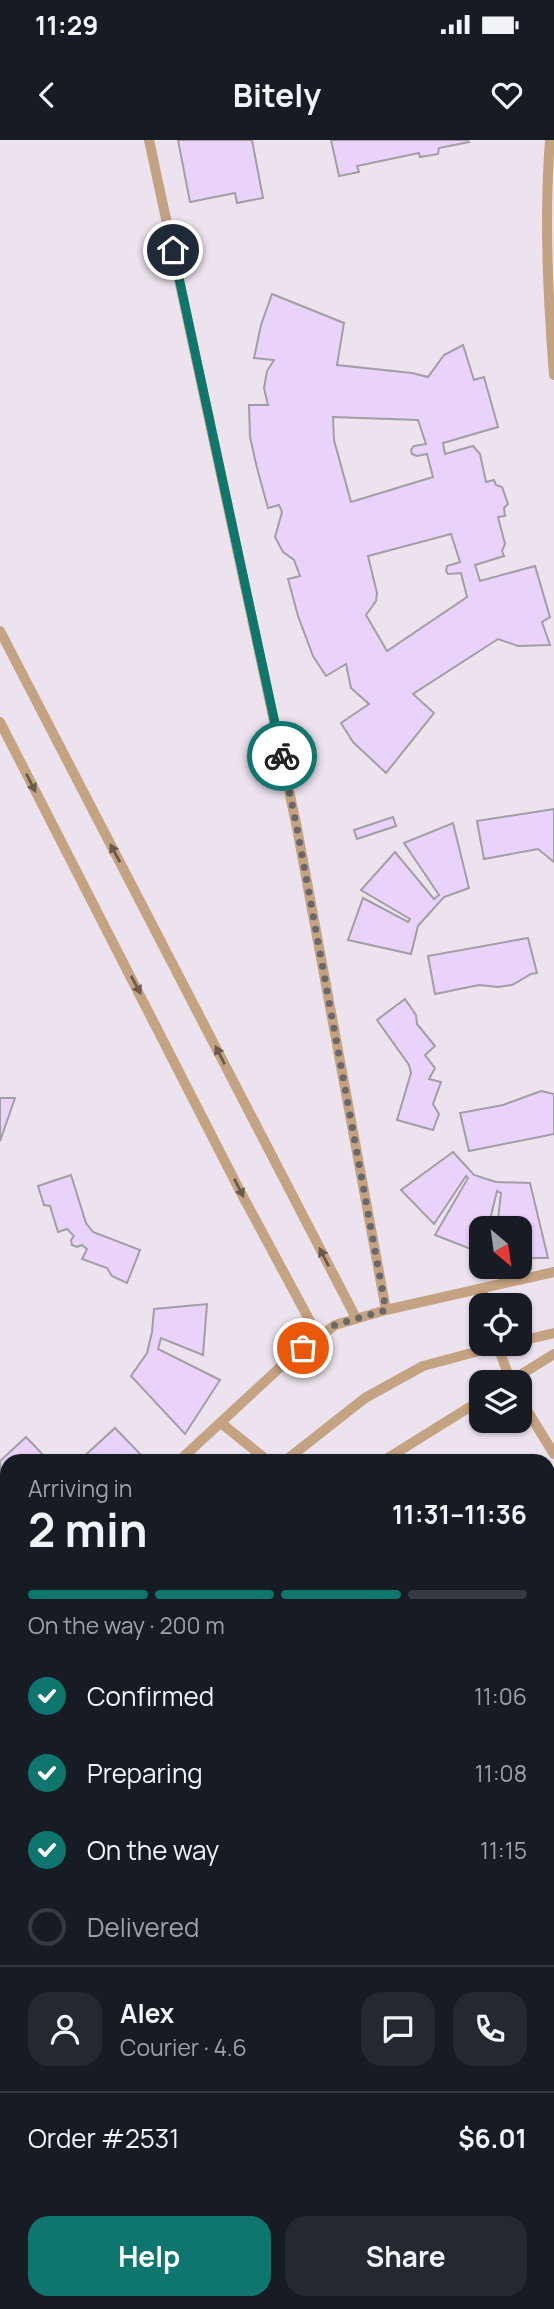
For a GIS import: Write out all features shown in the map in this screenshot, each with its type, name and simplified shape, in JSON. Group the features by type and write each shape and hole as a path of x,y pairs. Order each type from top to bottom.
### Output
{"lane":[{"path":"149,140 297,828 386,1310"},
{"path":"550,140 546,244 554,375"},
{"path":"0,631 356,1318"},
{"path":"0,722 240,1191 318,1336"},
{"path":"187,1454 288,1360 335,1325 386,1310 554,1272"},
{"path":"482,1289 483,1293"},
{"path":"532,1338 554,1333"},
{"path":"294,1454 365,1398 423,1366 469,1353"},
{"path":"529,1370 554,1354"},
{"path":"394,1454 469,1407"},
{"path":"532,1418 554,1454"},
{"path":"221,1423 259,1454"}],"shaded area":[{"path":"0,140 554,140 554,1454 0,1454"}],"building":[{"path":"178,140 252,140 263,198 237,203 235,193 190,202"},
{"path":"331,140 469,142 439,148 438,154 420,157 419,153 357,166 359,172 339,176"},
{"path":"272,294 344,323 337,365 428,377 444,355 463,345 474,380 484,377 498,427 443,443 445,454 473,446 480,454 486,482 494,480 496,485 502,487 508,504 504,508 505,516 498,517 505,544 502,551 504,556 475,565 480,581 535,566 550,617 542,622 550,645 518,646 498,639 413,694 434,713 386,773 353,742 341,723 369,704 351,688 346,664 326,676 313,656 288,579 300,576 294,560 283,552 275,537 282,512 279,505 268,508 250,437 249,405 268,405 264,388 267,371 274,360 254,358 261,325","holes":["333,417 418,420 426,444 414,446 412,454 427,454 433,477 351,502 334,440","451,534 460,562 447,566 446,571 448,574 461,573 467,597 387,651 366,615 376,601 377,593 368,556"]},
{"path":"554,809 554,862 538,849 484,859 477,821"},
{"path":"393,817 396,826 357,839 354,830"},
{"path":"453,823 469,888 444,897 425,918 418,926 411,954 348,940 363,898 408,922 410,919 361,890 395,852 434,899 439,895 404,843"},
{"path":"528,938 537,973 512,985 479,985 435,994 428,956"},
{"path":"405,999 416,1015 417,1024 435,1046 425,1055 435,1068 429,1079 441,1082 433,1104 439,1114 433,1130 397,1120 411,1073 409,1065 377,1020"},
{"path":"541,1091 554,1094 554,1134 469,1151 460,1113 503,1105"},
{"path":"0,1098 15,1098 0,1141"},
{"path":"453,1152 474,1175 496,1182 530,1183 548,1258 532,1258 532,1216 498,1216 501,1193 497,1191 491,1216 469,1216 469,1248 435,1235 468,1178 466,1176 434,1224 401,1190"},
{"path":"71,1175 86,1223 93,1232 140,1250 127,1283 112,1276 107,1268 82,1259 87,1249 82,1245 72,1245 74,1236 67,1229 58,1232 50,1206 44,1205 38,1186"},
{"path":"207,1304 203,1355 161,1338 158,1349 220,1380 185,1434 131,1376 147,1353 154,1309"},
{"path":"115,1428 140,1454 87,1454"},
{"path":"26,1437 42,1454 8,1454"}],"way so far":[{"path":"282,756 386,1310 335,1325 303,1348"}],"route":[{"path":"173,250 282,756"}]}
